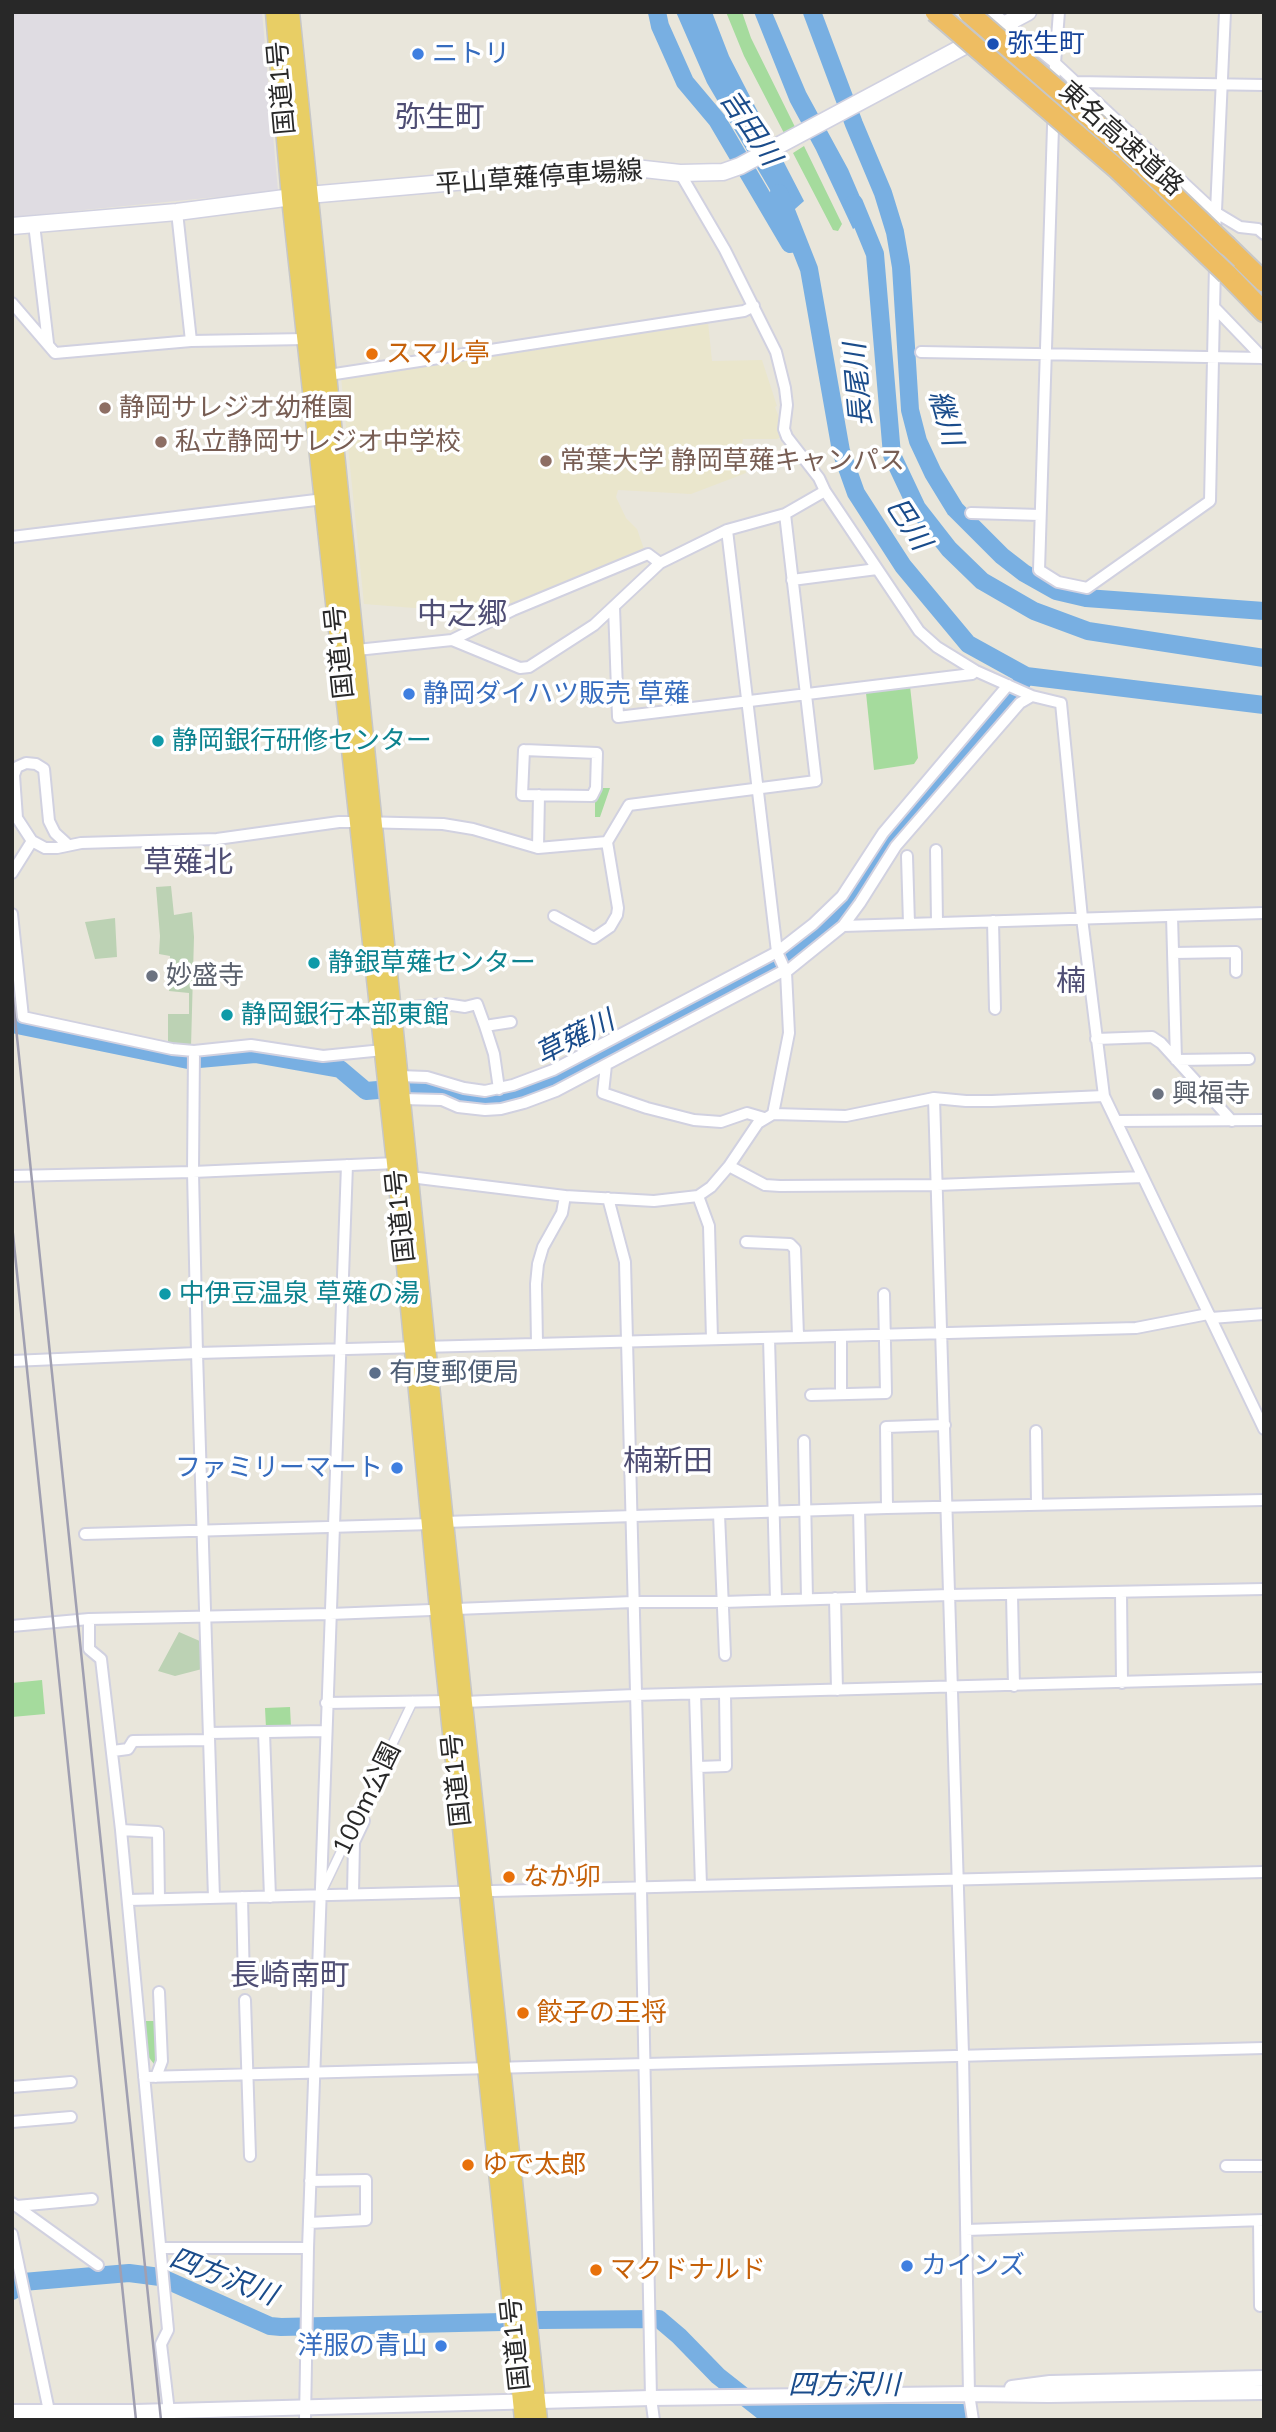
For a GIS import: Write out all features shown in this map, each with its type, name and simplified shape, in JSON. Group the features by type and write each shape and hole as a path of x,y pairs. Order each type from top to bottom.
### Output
{"highway":[{"name":"国道1号","path":"275,12 300,197 319,376 357,650 366,823 383,1050 421,1348"},
{"name":"国道1号","path":"290,12 306,339 319,376 324,499 392,1009 410,1177 421,1348 446,1609 529,2401 538,2420"},
{"name":"東名高速道路","path":"935,12 1116,169 1264,312"},
{"name":"東名高速道路","path":"968,12 1129,152 1264,282"},
{"name":"国道1号","path":"524,2420 529,2401"}],"main road":[{"name":"平山草薙停車場線","path":"12,226 626,167 680,173 723,172 740,166 1028,12"}],"street":[{"path":"992,12 1055,63 1215,212 1240,227 1258,229 1264,234"},
{"path":"1059,12 1055,63 1039,570 1058,582 1087,587 1210,501 1216,309 1215,212 1218,195 1225,12"},
{"path":"1075,82 1264,85"},
{"path":"680,173 754,306 776,352 787,405 784,429 919,631 937,647 976,671 1032,696 1061,703 1082,918 1104,1096 1264,1429"},
{"path":"177,212 191,341"},
{"path":"34,224 48,345"},
{"path":"12,303 55,353 191,341 306,339"},
{"path":"319,376 744,311 754,306"},
{"path":"1216,309 1263,358"},
{"path":"921,352 1263,358"},
{"path":"452,640 520,668 530,667 577,637 614,607 660,563 727,530 785,514 825,491"},
{"path":"12,537 324,499"},
{"path":"971,513 1040,515"},
{"path":"554,916 594,939 610,927 618,908 607,842 629,805 816,781 785,514"},
{"path":"12,1176 193,1172 396,1163 410,1177 565,1196 654,1201 698,1196 711,1187 758,1123 769,1116 789,1033 785,971 777,952 727,530"},
{"path":"357,650 452,640 513,610 648,554 660,563"},
{"path":"792,580 877,569"},
{"path":"614,607 618,717 972,674 976,671"},
{"path":"399,1076 427,1077 474,1090 499,1089 539,1076 638,1027 777,952 813,924 842,896 883,833 1008,685"},
{"path":"402,1099 429,1099 471,1109 502,1110 556,1091 785,971 843,926 896,846 1020,703 1032,696"},
{"path":"524,750 597,753 596,788 592,796 539,796 522,795 524,750"},
{"path":"67,844 55,833 49,821 44,769 36,764 26,763 17,767 14,775 17,818 32,841 45,848 57,848 67,844 217,839 339,822 443,824 473,829 538,848 607,842"},
{"path":"538,848 539,796"},
{"path":"12,873 32,841"},
{"path":"936,850 937,923"},
{"path":"907,856 909,924"},
{"path":"843,926 1264,913"},
{"path":"12,914 23,1017 172,1049 194,1051 251,1045 323,1056 383,1050"},
{"path":"1172,915 1176,1060"},
{"path":"993,921 995,1009"},
{"path":"1173,953 1236,952 1236,972"},
{"path":"392,1009 445,1004 465,1007 477,1004 494,1054 499,1089"},
{"path":"485,1026 511,1022"},
{"path":"638,1027 647,1044"},
{"path":"1096,1040 1152,1037 1161,1043 1232,1121"},
{"path":"194,1051 193,1172 197,1353 214,1898"},
{"path":"1176,1060 1249,1059"},
{"path":"606,1065 603,1093 694,1120 721,1122 747,1113 769,1116 846,1116 934,1098 979,1101 1104,1096"},
{"path":"934,1098 963,2054 969,2394 973,2420"},
{"path":"1116,1121 1264,1120"},
{"path":"304,2413 325,1731 347,1165"},
{"path":"729,1166 765,1185 937,1185 1143,1177"},
{"path":"537,1344 538,1264 543,1247 562,1213 565,1196"},
{"path":"698,1196 709,1226 712,1339"},
{"path":"608,1198 625,1262 651,2398 654,2420"},
{"path":"746,1242 790,1244 795,1249 798,1336"},
{"path":"811,1395 886,1393 884,1294"},
{"path":"12,1361 197,1353 1136,1328 1210,1316 1264,1314"},
{"path":"841,1336 841,1394"},
{"path":"769,1338 776,1600"},
{"path":"887,1508 887,1427 945,1425"},
{"path":"1036,1431 1037,1505"},
{"path":"804,1441 807,1599"},
{"path":"85,1534 887,1508 1264,1500"},
{"path":"859,1509 861,1597"},
{"path":"719,1514 725,1655"},
{"path":"12,1626 89,1619 330,1614 633,1602 1264,1589"},
{"path":"1121,1592 1122,1682"},
{"path":"1012,1595 1014,1686"},
{"path":"835,1598 837,1689"},
{"path":"89,1619 89,1649 101,1659 150,2077 168,2330 161,2344 169,2415"},
{"path":"326,1703 1264,1678"},
{"path":"698,1767 726,1766 725,1693"},
{"path":"695,1694 701,1886"},
{"name":"100m公園","path":"320,1896 413,1701"},
{"path":"113,1751 128,1749 133,1741 264,1732 325,1731"},
{"path":"264,1732 270,1897"},
{"path":"353,1894 354,1842 365,1821"},
{"path":"121,1830 158,1832 159,1899"},
{"path":"128,1900 1264,1872"},
{"path":"242,1897 244,1983"},
{"path":"150,2077 162,2061 159,1992"},
{"path":"245,2000 250,2156"},
{"path":"150,2077 1264,2048"},
{"path":"12,2087 71,2082"},
{"path":"12,2122 71,2116"},
{"path":"1226,2166 1264,2166"},
{"path":"309,2223 366,2220 366,2180 310,2181"},
{"path":"15,2204 92,2199"},
{"path":"15,2204 98,2265"},
{"path":"966,2230 1261,2221 1260,2306"},
{"path":"12,2234 49,2416"},
{"path":"161,2248 308,2248"},
{"path":"969,2394 1049,2383 1264,2378"},
{"path":"12,2412 49,2416 304,2413 529,2401 651,2398 1264,2392"}],"shaded area":[{"path":"12,12 262,12 278,191 12,217"},
{"name":"常葉大学 静岡草薙キャンパス","path":"708,322 712,361 762,360 782,425 783,436 777,439 743,439 741,449 746,473 691,494 618,490 616,497 626,518 637,529 645,552 516,608 496,605 427,609 364,604 341,377"}],"green space":[{"path":"726,12 742,12 751,38 796,129 785,135 744,56"},
{"path":"804,146 842,224 838,231 833,230 793,153"},
{"path":"910,686 918,758 914,764 874,770 866,693"},
{"path":"601,788 610,788 600,817 595,817 595,801"},
{"path":"171,886 174,915 192,912 194,937 191,1047 168,1045 168,1014 189,1014 189,993 169,991 170,956 159,954 156,887"},
{"path":"115,918 117,957 95,959 85,922"},
{"path":"179,1632 202,1642 202,1669 175,1676 158,1671"},
{"path":"42,1680 45,1714 12,1717 12,1683"},
{"path":"290,1707 291,1727 266,1728 265,1708"},
{"path":"144,2021 157,2021 158,2058 154,2064 147,2055"}],"water":[{"path":"676,12 712,12 729,56 804,201 786,217 707,83"},
{"path":"754,12 772,12 806,92 848,169 869,218 853,229 790,102"}],"waterway":[{"name":"吉田川","path":"657,12 660,26 685,82 717,120 790,244"},
{"name":"継川","path":"812,12 883,193 895,232 901,267 910,410 918,441 933,473 955,509 1002,556 1024,573 1056,591 1086,598 1264,611"},
{"name":"巴川","path":"779,193 809,269 841,451 856,493 903,566 968,644 1026,676 1264,705"},
{"name":"長尾川","path":"854,203 875,254 892,455 917,508 949,549 982,581 1034,611 1088,631 1264,658"},
{"name":"草薙川","path":"12,1024 188,1060 255,1054 340,1069 366,1091 414,1087 440,1090 472,1099 491,1100 534,1089 757,974 792,954 827,925 890,835 961,764 995,723 1026,676"},
{"path":"958,2058 960,2170"},
{"name":"四方沢川","path":"12,2291 23,2282 129,2273 160,2277 270,2326 503,2322"},
{"name":"四方沢川","path":"539,2320 659,2319 718,2376 765,2413 967,2413 968,2420"}],"railway":[{"path":"12,989 161,2420"},
{"path":"12,1225 136,2420"}],"place":[{"name":"弥生町","path":"993,44"},
{"name":"ニトリ","path":"418,54"},
{"name":"スマル亭","path":"372,354"},
{"name":"静岡サレジオ幼稚園","path":"105,408"},
{"name":"私立静岡サレジオ中学校","path":"161,442"},
{"name":"常葉大学 静岡草薙キャンパス","path":"546,461"},
{"name":"静岡ダイハツ販売 草薙","path":"409,694"},
{"name":"静岡銀行研修センター","path":"158,741"},
{"name":"静銀草薙センター","path":"314,963"},
{"name":"妙盛寺","path":"152,976"},
{"name":"静岡銀行本部東館","path":"227,1015"},
{"name":"興福寺","path":"1158,1094"},
{"name":"中伊豆温泉 草薙の湯","path":"165,1294"},
{"name":"有度郵便局","path":"375,1373"},
{"name":"ファミリーマート","path":"397,1468"},
{"name":"なか卯","path":"509,1877"},
{"name":"餃子の王将","path":"523,2013"},
{"name":"ゆで太郎","path":"468,2165"},
{"name":"カインズ","path":"907,2266"},
{"name":"マクドナルド","path":"596,2270"},
{"name":"洋服の青山","path":"441,2346"}],"district":[{"name":"弥生町","path":"440,118"},
{"name":"中之郷","path":"462,615"},
{"name":"草薙北","path":"188,863"},
{"name":"楠","path":"1071,982"},
{"name":"楠新田","path":"668,1462"},
{"name":"長崎南町","path":"290,1976"}]}
